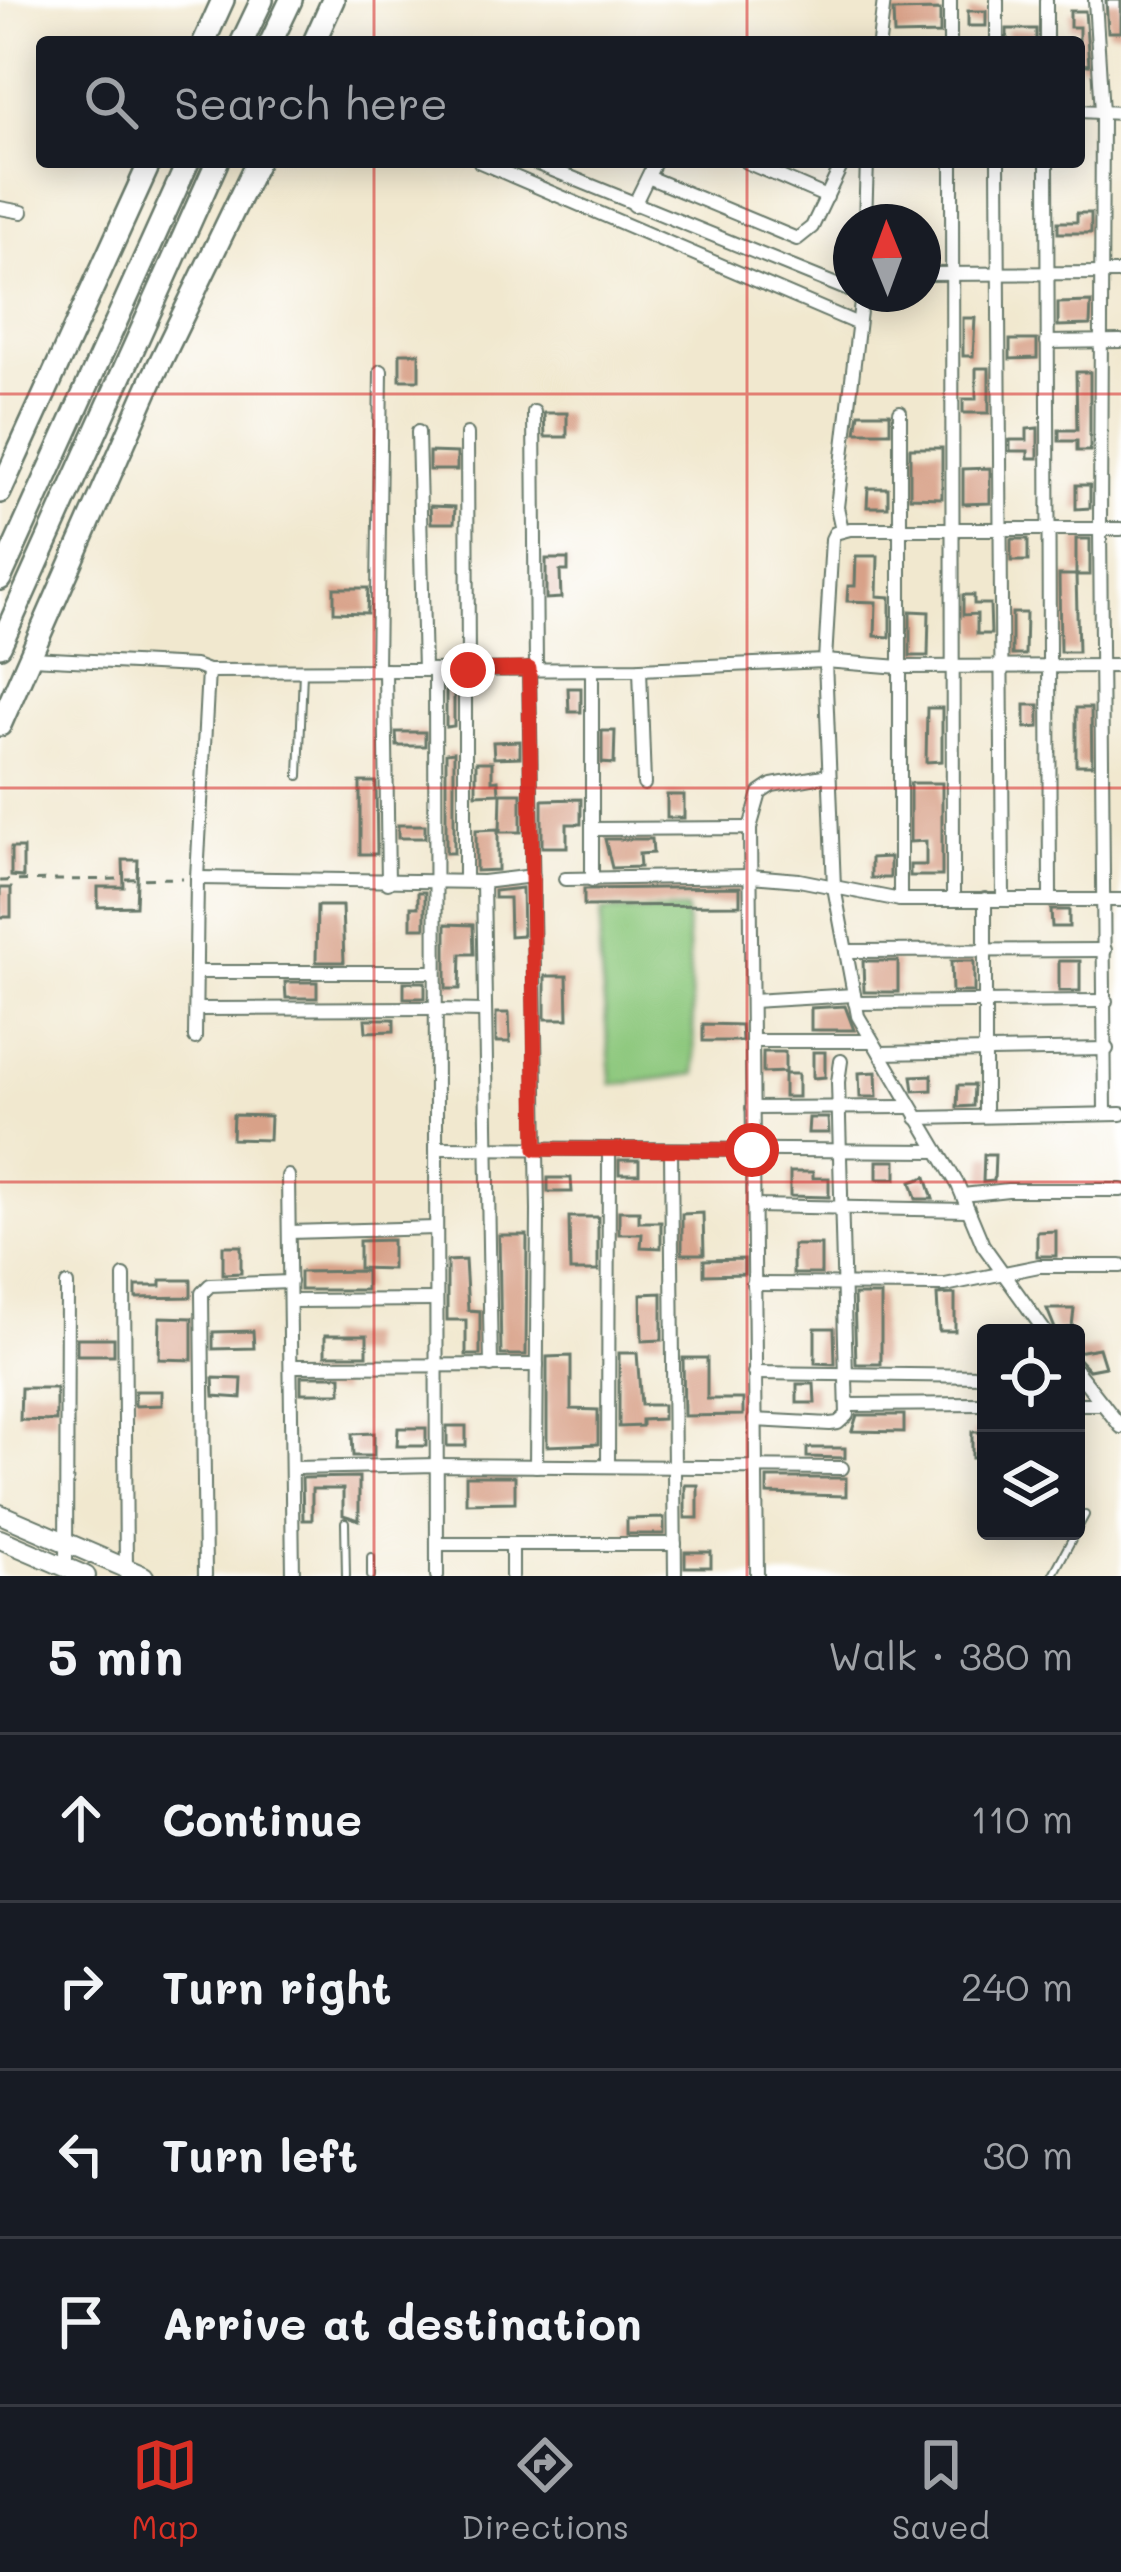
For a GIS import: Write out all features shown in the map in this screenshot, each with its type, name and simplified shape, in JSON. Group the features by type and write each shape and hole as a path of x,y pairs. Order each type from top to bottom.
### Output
{"main road":[{"path":"207,36 223,0"},
{"path":"245,36 262,0"},
{"path":"274,36 291,0"},
{"path":"317,36 333,0"},
{"path":"0,492 147,168"},
{"path":"0,579 185,168"},
{"path":"0,646 214,168"},
{"path":"0,725 152,379 254,168"},
{"path":"0,1514 132,1574"},
{"path":"0,1539 86,1576"}],"street":[{"path":"880,36 884,0"},
{"path":"950,0 950,36"},
{"path":"997,0 998,36"},
{"path":"1046,0 1046,36"},
{"path":"1095,0 1102,112 1100,527 1106,1112"},
{"path":"1085,111 1121,113"},
{"path":"494,168 858,324"},
{"path":"547,168 833,283"},
{"path":"634,206 652,168"},
{"path":"760,168 826,197"},
{"path":"648,176 797,239 812,227 840,168"},
{"path":"866,204 867,168"},
{"path":"952,168 953,899"},
{"path":"998,168 1003,899"},
{"path":"1047,168 1050,899"},
{"path":"0,208 22,212"},
{"path":"941,274 1121,273"},
{"path":"842,530 837,507 858,312"},
{"path":"1047,343 1121,341"},
{"path":"381,371 381,670 388,883"},
{"path":"533,412 536,1466"},
{"path":"900,412 900,900"},
{"path":"418,433 435,881 437,1576"},
{"path":"465,881 467,434"},
{"path":"1039,1324 999,1273 963,1195 860,1020 835,887 825,661 832,539 842,530 1121,529"},
{"path":"31,658 195,666 208,671 592,669 825,661 900,667 1121,665"},
{"path":"640,668 644,784"},
{"path":"592,669 592,880"},
{"path":"195,1038 197,878 208,671"},
{"path":"757,1576 751,828 760,793 772,785 829,776"},
{"path":"592,829 751,828"},
{"path":"197,878 388,883 533,876"},
{"path":"565,879 751,876 900,900 1121,900"},
{"path":"483,882 491,1366"},
{"path":"985,899 985,1115"},
{"path":"846,951 1106,950"},
{"path":"196,971 435,972"},
{"path":"752,1000 1106,1000"},
{"path":"196,1009 484,1010"},
{"path":"752,1041 986,1052 1107,1049"},
{"path":"754,1420 838,1423 847,1415 841,1061"},
{"path":"752,1108 1121,1114"},
{"path":"436,1148 938,1151"},
{"path":"608,1466 610,1149"},
{"path":"671,1150 675,1576"},
{"path":"288,1175 293,1576"},
{"path":"963,1195 1121,1190"},
{"path":"753,1206 968,1210"},
{"path":"289,1232 436,1228"},
{"path":"753,1284 945,1285 1039,1266 1121,1266"},
{"path":"124,1276 132,1574"},
{"path":"206,1576 202,1293 210,1285 290,1282"},
{"path":"66,1566 67,1285"},
{"path":"291,1301 436,1300"},
{"path":"292,1366 537,1365"},
{"path":"754,1373 977,1376"},
{"path":"1085,1383 1121,1426"},
{"path":"1085,1404 1103,1403"},
{"path":"847,1405 977,1404"},
{"path":"293,1468 842,1468"},
{"path":"437,1544 675,1544"},
{"path":"512,1544 512,1576"}],"lane":[{"path":"299,776 303,670"},
{"path":"345,1522 346,1576"},
{"path":"1052,1576 1071,1540"},
{"path":"371,1557 371,1576"}],"path":[{"path":"0,881 197,878"}],"green space":[{"path":"686,910 696,1074 612,1085 599,952 602,911"}],"building":[{"path":"1106,0 1121,0 1121,32 1108,32"},
{"path":"940,10 940,34 894,35 893,11"},
{"path":"968,11 986,11 986,26 968,26"},
{"path":"1070,11 1085,11 1089,65 1085,65 1085,36 1079,36 1079,27 1070,27"},
{"path":"1007,29 1036,29 1036,36 1007,36"},
{"path":"1077,213 1091,213 1091,233 1058,233 1058,222 1077,222"},
{"path":"1091,302 1090,325 1058,326 1058,303"},
{"path":"963,318 975,318 973,356 963,356"},
{"path":"1010,340 1037,340 1037,358 1010,359"},
{"path":"400,353 419,353 419,380 400,380"},
{"path":"976,368 989,368 989,413 963,413 963,399 976,399"},
{"path":"1076,372 1090,372 1090,451 1077,451 1077,441 1059,441 1059,430 1077,430"},
{"path":"544,413 567,413 567,437 545,437"},
{"path":"859,413 890,413 890,432 856,432"},
{"path":"1038,428 1038,458 1028,458 1028,451 1010,451 1010,440 1027,440 1027,429"},
{"path":"910,448 942,448 942,498 910,497"},
{"path":"429,452 457,453 457,470 429,470"},
{"path":"990,468 990,503 963,504 963,469"},
{"path":"1076,485 1090,485 1090,508 1076,509"},
{"path":"868,488 888,488 888,507 867,507"},
{"path":"430,506 455,507 454,523 431,523"},
{"path":"1011,539 1028,539 1028,561 1011,561"},
{"path":"1076,539 1090,539 1090,575 1076,575"},
{"path":"856,556 878,556 877,596 890,597 890,637 875,636 876,602 847,601 848,586 855,586"},
{"path":"546,559 568,559 568,571 560,571 561,598 546,599"},
{"path":"1059,575 1076,575 1078,652 1060,652"},
{"path":"334,588 368,588 367,613 334,612"},
{"path":"963,595 974,595 974,604 990,604 991,634 977,634 977,614 963,615"},
{"path":"910,611 929,612 928,656 910,656"},
{"path":"1012,613 1026,613 1025,655 1012,655"},
{"path":"446,680 454,680 454,726 446,727"},
{"path":"568,688 581,688 581,712 569,712"},
{"path":"1025,705 1039,705 1039,727 1025,728"},
{"path":"927,708 942,708 942,761 926,762"},
{"path":"1076,708 1091,708 1092,765 1076,765"},
{"path":"602,731 615,731 614,764 602,763"},
{"path":"396,732 425,732 425,746 397,746"},
{"path":"520,741 520,757 494,758 493,742"},
{"path":"454,752 454,853 446,853 446,753"},
{"path":"476,762 492,762 492,781 498,780 499,793 476,794"},
{"path":"360,782 376,782 377,854 360,854"},
{"path":"910,783 942,783 942,876 910,876 910,865 926,865 926,841 910,842"},
{"path":"501,793 521,793 521,832 500,832"},
{"path":"667,795 684,795 684,818 667,818"},
{"path":"581,799 581,824 567,824 567,847 542,847 542,800"},
{"path":"398,825 425,825 425,838 398,838"},
{"path":"498,829 498,870 476,871 476,830"},
{"path":"605,839 652,839 653,853 639,854 640,867 612,868"},
{"path":"11,848 23,848 23,877 11,876"},
{"path":"890,857 890,878 871,878 871,858"},
{"path":"123,860 138,860 136,906 98,907 98,887 124,887"},
{"path":"740,887 740,905 584,906 584,889"},
{"path":"0,888 11,888 11,917 0,917"},
{"path":"522,888 523,935 510,936 509,898 494,898 494,891"},
{"path":"418,892 425,892 425,928 411,928 411,907 418,907"},
{"path":"317,906 342,906 344,962 316,962"},
{"path":"1051,910 1069,910 1069,927 1052,927"},
{"path":"446,924 473,925 474,954 461,954 460,989 446,989"},
{"path":"863,961 898,961 898,992 864,992"},
{"path":"951,961 974,961 974,992 952,992"},
{"path":"1059,961 1080,961 1080,991 1059,991"},
{"path":"545,976 567,976 568,1019 545,1019"},
{"path":"285,982 317,982 317,998 286,998"},
{"path":"404,982 425,982 425,998 404,998"},
{"path":"845,1006 854,1030 811,1030 811,1008"},
{"path":"496,1013 509,1013 510,1042 496,1042"},
{"path":"365,1019 394,1019 394,1031 366,1032"},
{"path":"703,1024 741,1025 742,1041 703,1041"},
{"path":"763,1052 785,1052 785,1072 763,1073"},
{"path":"813,1052 825,1052 825,1077 813,1078"},
{"path":"876,1072 877,1097 860,1097 859,1073"},
{"path":"784,1074 798,1074 798,1097 784,1097"},
{"path":"932,1075 932,1090 914,1091 912,1076"},
{"path":"958,1085 974,1085 973,1106 957,1107"},
{"path":"233,1115 270,1116 269,1140 232,1139"},
{"path":"809,1118 828,1118 829,1133 808,1133"},
{"path":"984,1155 995,1155 994,1181 983,1182"},
{"path":"619,1160 639,1160 639,1174 619,1174"},
{"path":"877,1161 896,1161 896,1179 877,1179"},
{"path":"790,1172 829,1178 829,1197 790,1196"},
{"path":"926,1177 933,1199 916,1199 911,1182"},
{"path":"548,1178 571,1178 572,1192 548,1192"},
{"path":"619,1211 639,1211 639,1222 661,1222 661,1248 641,1247 642,1234 619,1234"},
{"path":"703,1213 704,1254 682,1254 682,1214"},
{"path":"569,1217 598,1217 598,1271 570,1271"},
{"path":"1056,1231 1056,1256 1037,1256 1037,1232"},
{"path":"499,1235 527,1235 526,1355 501,1355"},
{"path":"392,1240 392,1269 359,1268 359,1241"},
{"path":"793,1245 821,1245 821,1274 793,1274"},
{"path":"223,1246 241,1246 241,1273 223,1274"},
{"path":"744,1259 744,1274 704,1275 704,1260"},
{"path":"465,1260 468,1310 480,1311 480,1355 466,1355 466,1320 447,1320 447,1261"},
{"path":"366,1271 366,1290 300,1290 300,1272"},
{"path":"161,1280 191,1280 191,1297 136,1298 136,1286 161,1286"},
{"path":"662,1293 662,1340 642,1341 641,1294"},
{"path":"955,1294 955,1331 939,1331 937,1295"},
{"path":"854,1295 881,1295 881,1364 856,1364"},
{"path":"1047,1309 1074,1309 1072,1324 1053,1324"},
{"path":"160,1317 192,1318 192,1360 159,1359"},
{"path":"815,1328 834,1328 835,1364 815,1363"},
{"path":"253,1331 254,1348 213,1349 213,1332"},
{"path":"325,1335 367,1335 367,1355 325,1355"},
{"path":"77,1338 114,1338 114,1355 77,1355"},
{"path":"1099,1348 1105,1367 1089,1370 1085,1350"},
{"path":"619,1353 637,1353 641,1405 663,1405 663,1419 619,1427"},
{"path":"571,1356 571,1409 598,1410 598,1444 547,1446 547,1357"},
{"path":"683,1358 707,1358 707,1399 743,1399 743,1415 684,1416"},
{"path":"301,1376 341,1376 341,1393 301,1393"},
{"path":"213,1378 242,1379 241,1398 214,1396"},
{"path":"797,1384 814,1384 815,1403 797,1403"},
{"path":"21,1388 56,1388 56,1421 20,1420"},
{"path":"135,1391 162,1391 162,1405 135,1406"},
{"path":"857,1415 904,1415 904,1432 852,1431"},
{"path":"447,1426 466,1426 466,1446 447,1446"},
{"path":"398,1428 426,1428 426,1446 397,1446"},
{"path":"972,1432 977,1432 977,1458 972,1458"},
{"path":"374,1433 374,1456 353,1456 352,1434"},
{"path":"807,1448 845,1448 845,1458 807,1457"},
{"path":"466,1476 515,1476 515,1502 466,1503"},
{"path":"359,1477 359,1520 343,1515 343,1489 312,1489 312,1520 303,1520 302,1478"},
{"path":"767,1478 846,1478 846,1496 767,1494"},
{"path":"685,1485 698,1485 698,1518 685,1518"},
{"path":"664,1518 664,1534 627,1534 627,1519"},
{"path":"685,1552 711,1552 711,1567 685,1567"}],"route":[{"path":"468,670 529,669 536,1149 752,1150"}]}
